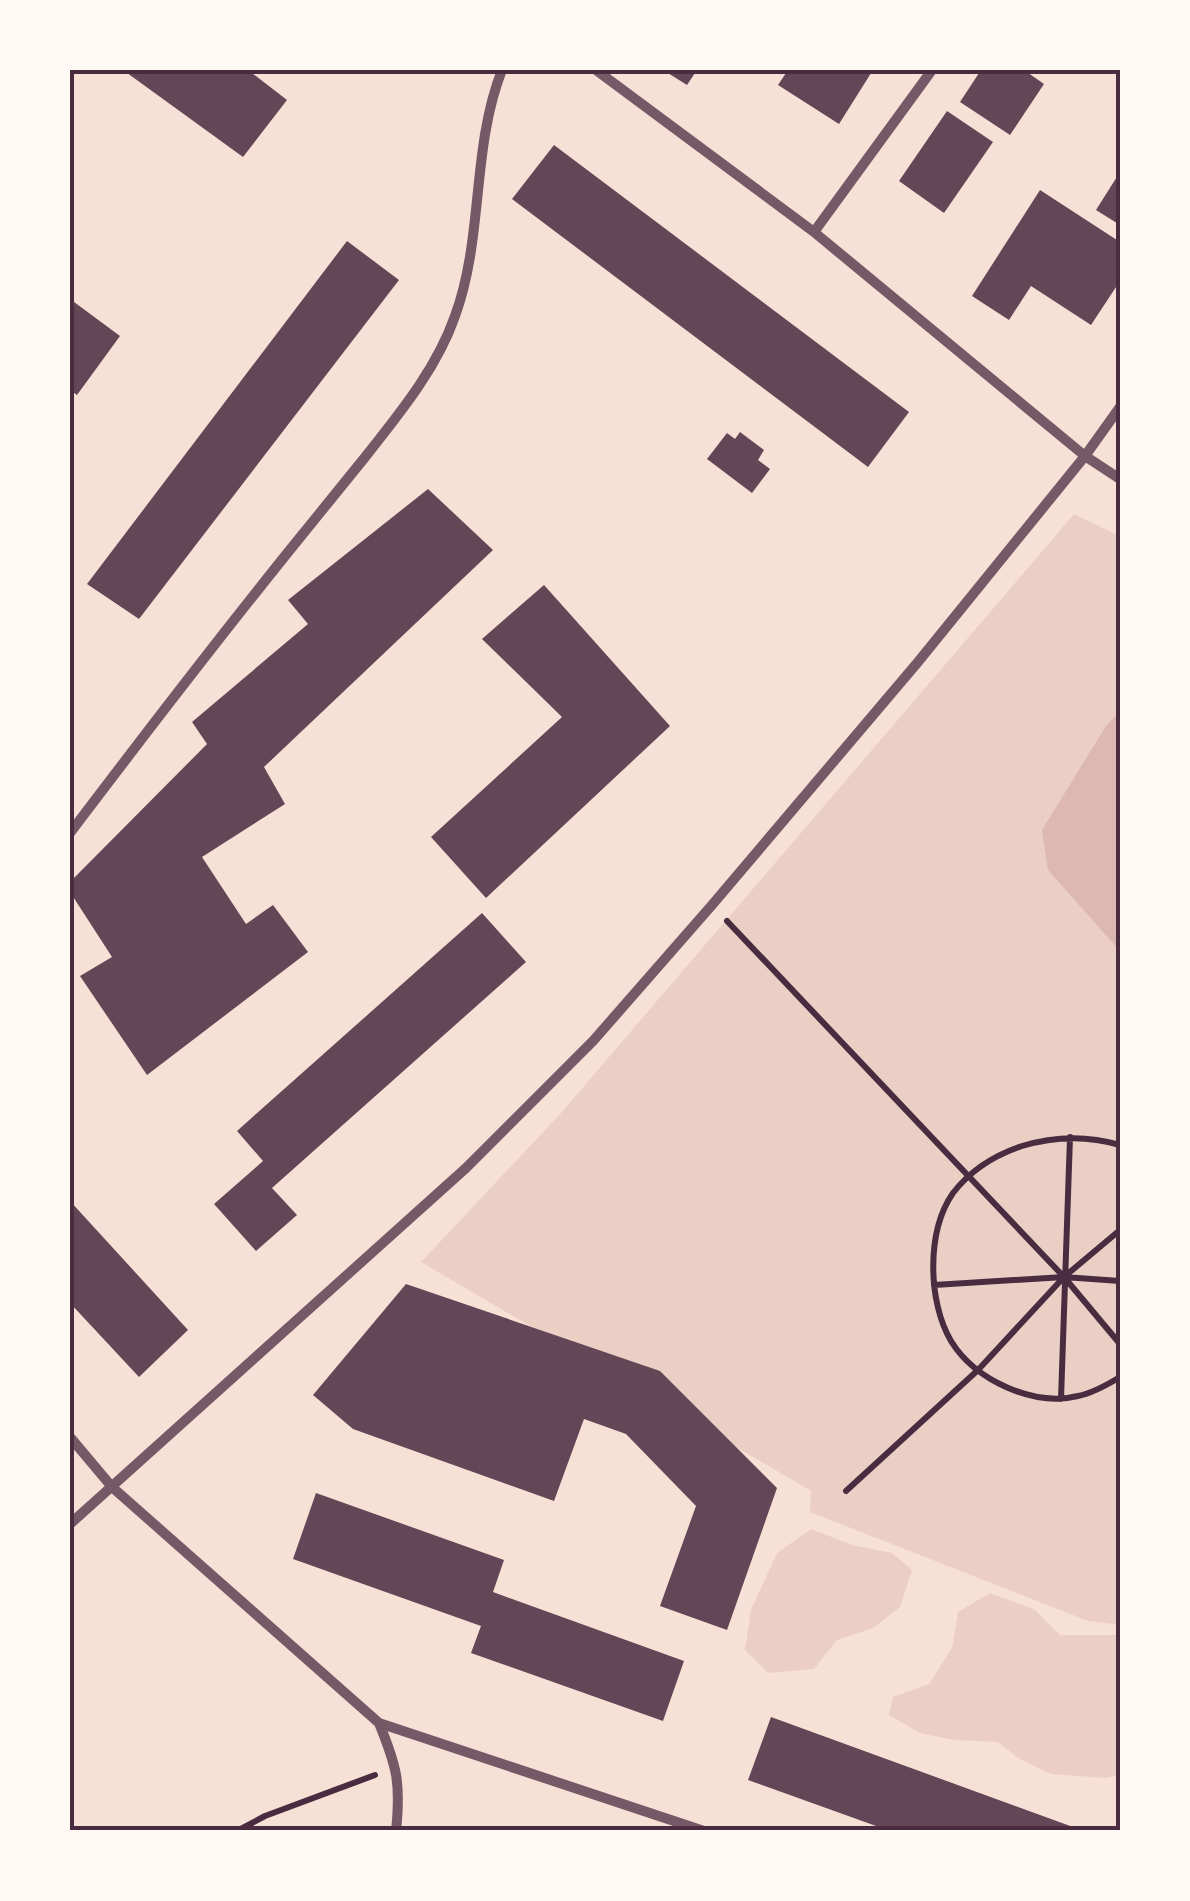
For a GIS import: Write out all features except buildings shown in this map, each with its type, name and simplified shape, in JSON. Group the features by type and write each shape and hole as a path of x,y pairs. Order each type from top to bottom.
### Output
{"street":[{"path":"70,832 215,643 408,404 438,353 455,317 466,277 480,165 502,70"},
{"path":"596,70 814,232 1085,456 1120,479"},
{"path":"814,232 932,70"},
{"path":"70,1524 466,1168 593,1042 918,662 1120,407"},
{"path":"70,1437 112,1487 379,1723 704,1831"},
{"path":"379,1723 396,1766 396,1831"}],"path":[{"path":"712,905 1064,1277 1120,1344"},
{"path":"1061,1399 1070,1137"},
{"path":"1120,1145 1095,1138 1042,1140 1012,1149 968,1176 944,1212 935,1247 934,1285 937,1305 952,1341 978,1370 999,1384 1022,1393 1061,1399 1080,1396 1120,1377"},
{"path":"846,1491 978,1370 1064,1277 1120,1230"},
{"path":"934,1285 1064,1277 1120,1281"},
{"path":"237,1831 265,1816 396,1766"}],"shaded area":[{"path":"1074,514 1120,536 1120,1625 1088,1621 810,1512 811,1491 421,1262 561,1113"},
{"path":"1120,711 1120,951 1048,870 1042,830 1106,726"},
{"path":"811,1529 852,1545 892,1553 912,1570 900,1607 873,1628 837,1640 814,1669 768,1673 745,1650 751,1610 777,1553"},
{"path":"990,1593 1035,1610 1060,1635 1120,1635 1120,1775 1105,1778 1051,1774 1018,1758 998,1742 954,1740 920,1733 889,1715 893,1697 929,1684 952,1648 958,1612"}]}
